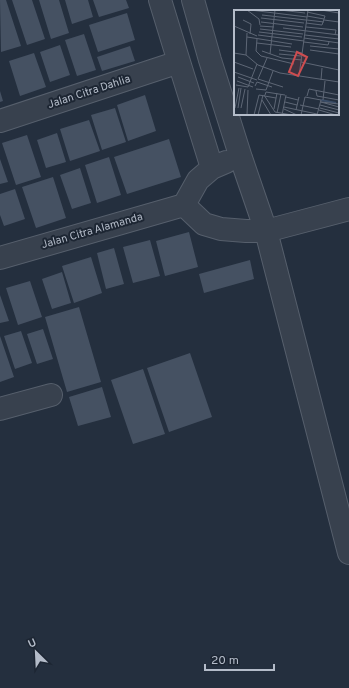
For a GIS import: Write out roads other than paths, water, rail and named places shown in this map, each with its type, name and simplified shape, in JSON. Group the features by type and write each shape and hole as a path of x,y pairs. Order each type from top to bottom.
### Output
{"street":[{"path":"160,0 212,168"},
{"path":"193,0 210,60 266,231 349,553"},
{"name":"Jalan Citra Dahlia","path":"0,121 178,62"},
{"path":"241,158 224,162 212,168 198,180 184,205 204,224 220,229 266,231 349,209"},
{"name":"Jalan Citra Alamanda","path":"0,258 184,205"},
{"path":"0,409 51,395"}]}
